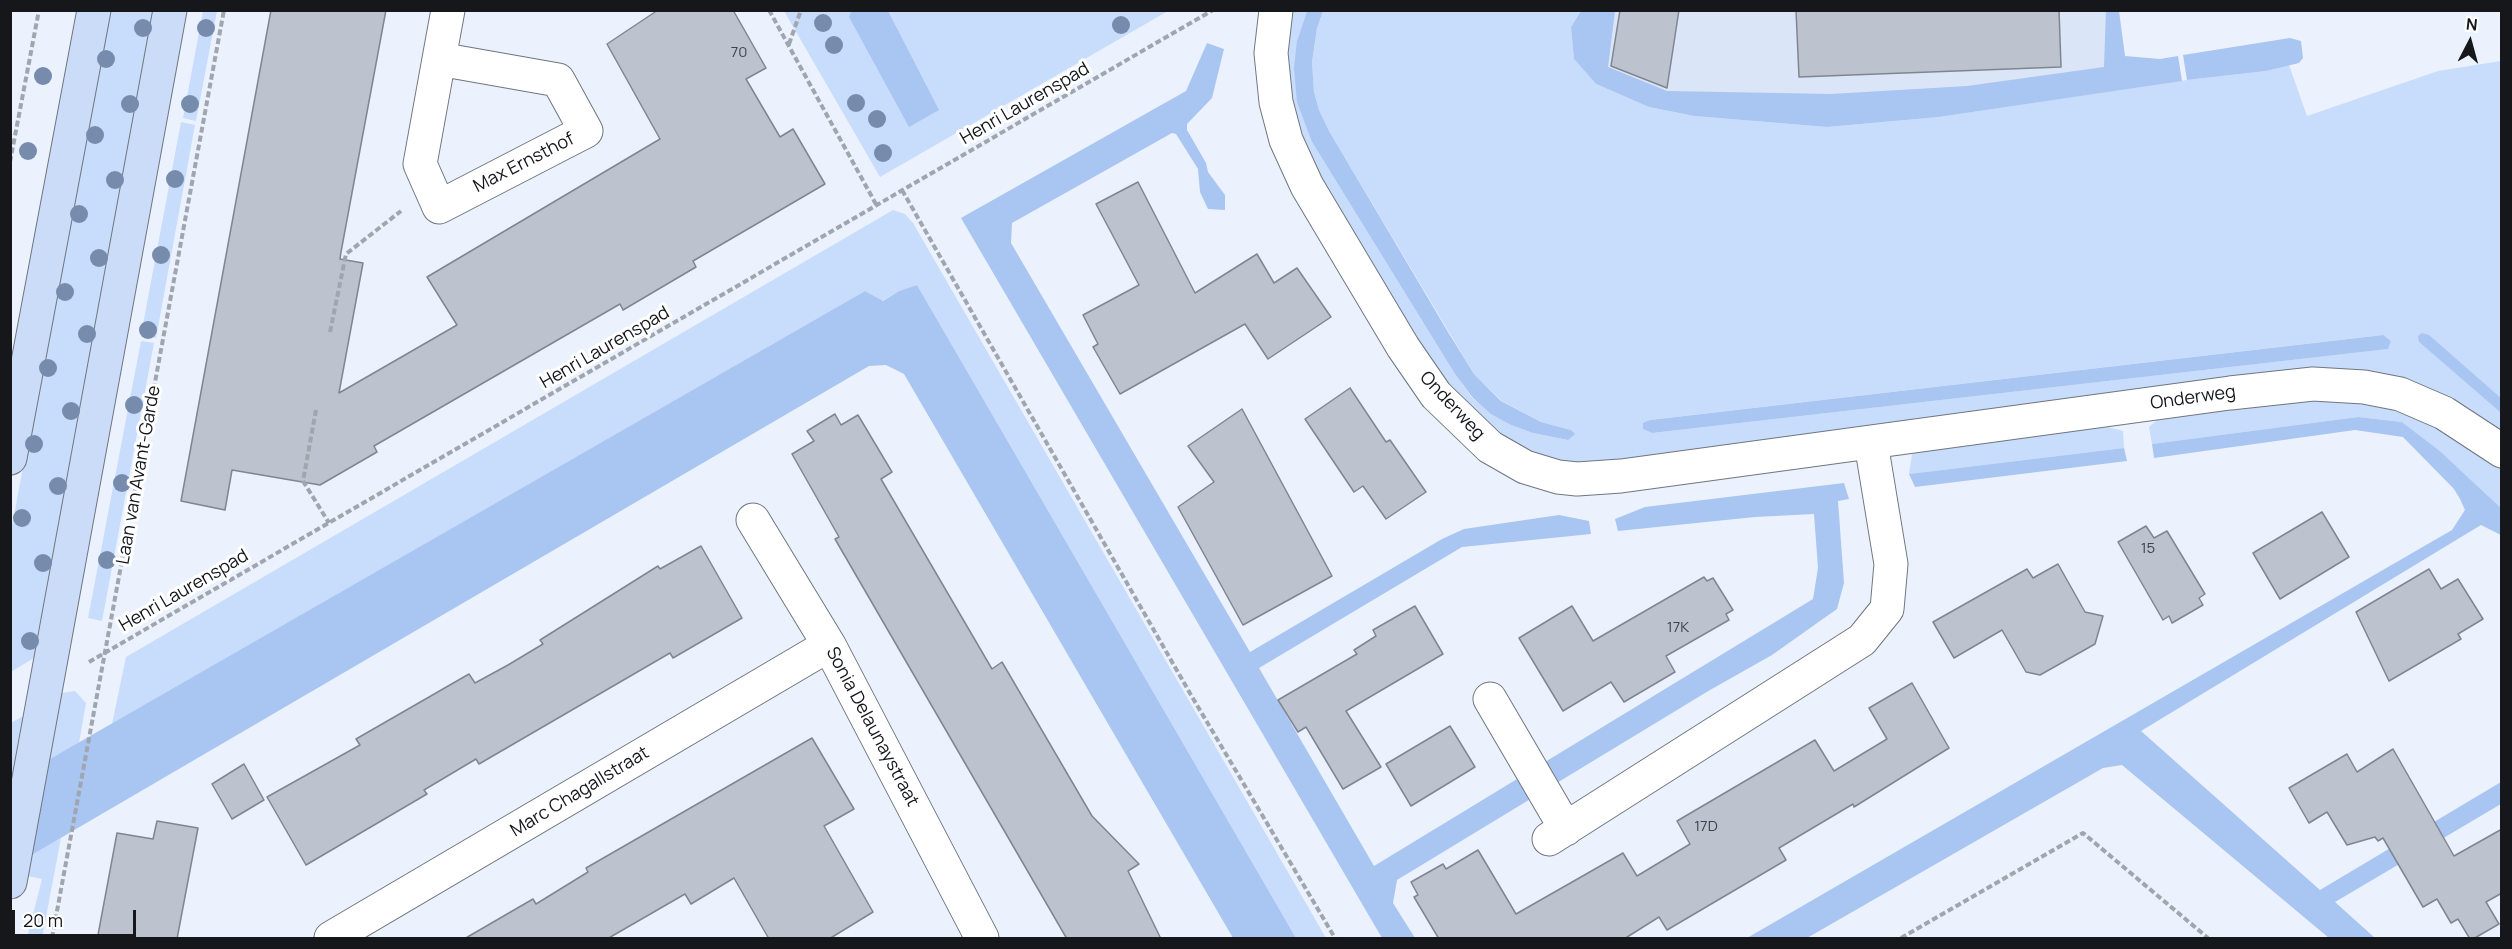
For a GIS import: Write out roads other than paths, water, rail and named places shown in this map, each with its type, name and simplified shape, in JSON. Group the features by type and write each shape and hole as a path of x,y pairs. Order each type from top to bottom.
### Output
{"street":[{"path":"10,458 94,10"},
{"path":"11,880 170,10"},
{"name":"Max Ernsthof","path":"439,59 558,80 586,131 439,207 420,164 439,59 448,10"},
{"name":"Onderweg","path":"1276,10 1271,40 1274,85 1280,122 1299,170 1328,224 1417,370 1436,395 1490,447 1525,467 1558,477 1577,479 1621,476 2229,393 2313,384 2364,387 2400,394 2444,413 2502,451"},
{"path":"1490,699 1529,766 1556,825 1862,640 1887,609 1891,564 1871,443"},
{"name":"Sonia Delaunaystraat","path":"753,520 829,645 982,939"},
{"name":"Marc Chagallstraat","path":"330,939 829,645"}]}
